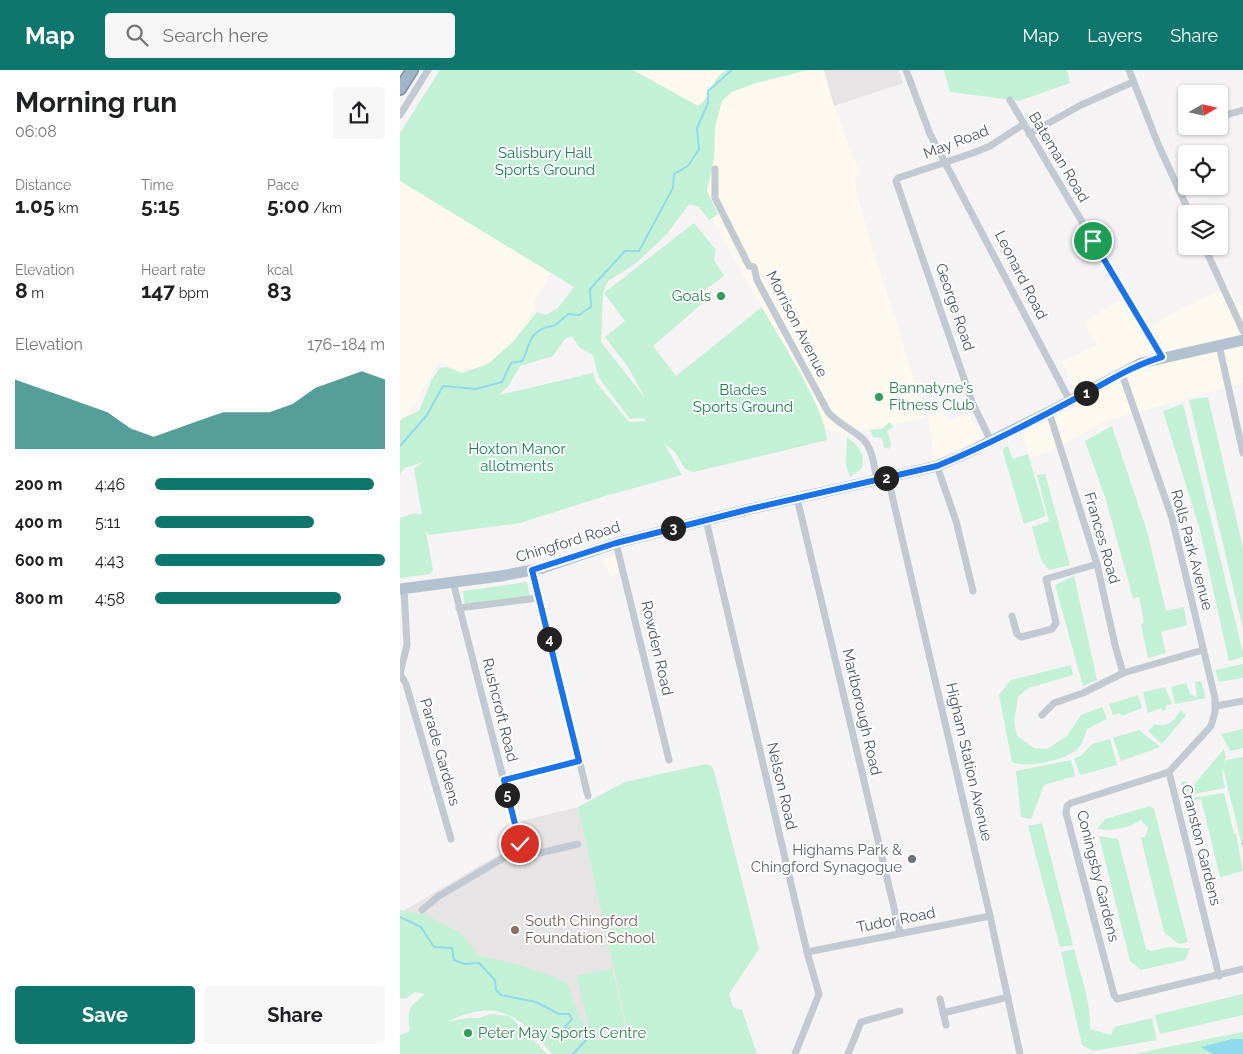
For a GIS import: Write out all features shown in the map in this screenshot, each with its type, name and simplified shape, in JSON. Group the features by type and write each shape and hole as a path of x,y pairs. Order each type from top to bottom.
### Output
{"highway":[{"path":"400,89 412,70"}],"main road":[{"name":"Chingford Road","path":"402,589 532,570 616,543 797,498 937,466 1049,412 1141,363 1243,340"}],"street":[{"path":"400,115 428,70"},
{"name":"Leonard Road","path":"906,70 919,107 945,162 967,200 1070,401"},
{"path":"1129,70 1186,205"},
{"path":"1029,134 1081,105 1133,82"},
{"name":"Bateman Road","path":"1010,100 1162,357"},
{"path":"1228,114 1243,110"},
{"name":"May Road","path":"896,181 990,146 1024,124"},
{"name":"Morrison Avenue","path":"715,169 714,198 737,245 749,266 754,267 757,280 828,412 838,423 866,443 882,479"},
{"name":"George Road","path":"896,181 972,402 991,441"},
{"path":"1208,255 1243,331"},
{"path":"1219,345 1243,453"},
{"name":"Rolls Park Avenue","path":"1122,374 1172,518 1216,706"},
{"name":"Frances Road","path":"1049,412 1097,564 1114,645 1123,673"},
{"path":"937,466 956,521 973,591"},
{"name":"Higham Station Avenue","path":"882,479 990,916 1020,1054"},
{"name":"Marlborough Road","path":"797,498 900,934"},
{"name":"Nelson Road","path":"706,520 807,952 819,994 795,1054"},
{"name":"Rowden Road","path":"616,543 669,760"},
{"path":"1012,616 1017,634 1021,637 1052,629 1056,623 1046,579 1097,564"},
{"path":"532,570 588,796"},
{"name":"Rushcroft Road","path":"453,582 521,846"},
{"name":"Parade Gardens","path":"402,589 407,645 400,674 406,684 451,839"},
{"path":"459,608 538,598"},
{"path":"1042,715 1054,703 1083,693 1123,673 1203,650"},
{"path":"1216,706 1243,701"},
{"name":"Cranston Gardens","path":"1216,706 1211,726 1170,772 1219,976"},
{"path":"504,780 579,761"},
{"name":"Coningsby Gardens","path":"1170,772 1070,803 1066,810 1114,995 1117,999 1219,976"},
{"path":"422,910 439,896 521,846 540,853 578,844"},
{"name":"Tudor Road","path":"807,952 990,916"},
{"path":"1219,976 1243,969"},
{"path":"943,1013 1008,998"},
{"path":"940,999 946,1025"},
{"path":"848,1054 861,1022 900,1011"}],"shaded area":[{"path":"633,70 727,70 721,73 703,103 698,106"},
{"path":"810,70 824,70 834,106 860,174 854,179 862,213 926,418 842,434 826,428 816,405 694,186 721,99 736,90"},
{"path":"824,70 899,70 903,83 834,106"},
{"path":"400,181 551,273 532,305 536,307 514,339 493,359 476,368 458,371 439,361 400,429"},
{"path":"1228,286 1238,307 1243,305 1243,383 1105,421 1054,450 1030,458 1023,432 1082,404 1062,362 1096,345 1084,322 1124,297 1149,328 1176,311"},
{"path":"942,412 951,420 969,412 983,440 954,453 934,459 928,415"},
{"path":"614,556 618,573 610,577 603,559"},
{"name":"South Chingford Foundation School","path":"578,807 628,1033 591,1043 400,913 500,854 526,841 521,821"}],"green space":[{"path":"440,70 633,70 698,106 706,98 718,77 727,70 808,70 755,83 732,92 722,101 715,127 714,158 707,191 718,214 709,220 699,207 689,204 667,234 635,264 608,281 603,293 601,342 645,398 628,367 605,337 625,321 604,293 694,223 716,250 714,260 724,276 697,296 703,303 653,346 676,376 762,307 810,391 824,426 827,440 694,472 685,469 675,452 664,443 682,475 605,496 520,523 429,535 426,532 433,570 430,574 400,578 400,518 415,513 422,515 414,469 423,462 404,468 400,475 400,421 419,411 432,379 440,368 447,367 462,373 488,364 513,342 537,312 546,315 558,308 574,287 400,181 400,133","holes":["572,336 579,347 593,355 599,378 630,419 644,418 646,421 629,422 596,382 593,373 499,395 509,385 520,366 553,356 565,339"]},
{"path":"944,70 1067,70 1070,83 1019,101 950,92"},
{"path":"1208,397 1243,548 1243,629 1189,400"},
{"path":"1183,404 1243,653 1243,657 1229,661 1200,530 1163,411"},
{"path":"890,422 893,427 887,431 891,444 889,449 884,447 882,438 873,437 870,430 882,429"},
{"path":"1112,426 1147,531 1166,611 1184,607 1187,625 1161,632 1166,653 1148,658 1141,625 1144,622 1139,597 1133,598 1105,497 1085,441"},
{"path":"847,437 858,447 863,459 861,469 850,477 846,466"},
{"path":"1008,446 1013,459 1028,454 1046,516 1024,524 1002,449"},
{"path":"1045,474 1070,565 1049,570 1041,560 1032,527 1049,521 1037,475"},
{"path":"1074,576 1097,680 1083,686 1055,585"},
{"path":"527,582 530,597 465,606 463,591"},
{"path":"1243,664 1243,678 1219,682 1215,670"},
{"path":"1071,665 1073,675 1028,688 1018,697 1014,722 1017,736 1034,748 1047,749 1067,736 1081,715 1102,707 1107,719 1087,729 1082,743 1070,754 1035,764 1012,762 999,695 1011,680"},
{"path":"1201,681 1206,698 1175,704 1171,687 1186,683 1190,694 1197,697 1195,682"},
{"path":"1165,687 1172,704 1166,706 1166,710 1162,711 1161,708 1148,713 1143,692"},
{"path":"1138,695 1142,708 1121,716 1120,713 1113,715 1109,704"},
{"path":"1181,710 1186,715 1162,744 1148,731 1155,724 1164,725 1171,723"},
{"path":"1243,729 1243,748 1230,751 1221,734"},
{"path":"1139,730 1160,747 1121,761 1113,738"},
{"path":"1110,739 1117,765 1080,775 1074,758 1081,756 1092,744"},
{"path":"1224,749 1226,758 1222,773 1225,788 1184,796 1181,783 1184,781 1193,786"},
{"path":"1243,757 1243,849 1223,768 1226,760"},
{"path":"1071,760 1075,776 1044,785 1031,819 1021,817 1016,771"},
{"path":"706,764 711,765 714,771 759,949 729,994 733,1007 742,1010 757,1054 552,1054 528,1028 511,1017 547,1054 400,1054 400,1035 410,1031 410,1010 425,994 415,992 405,999 400,998 400,910 426,915 462,934 479,956 524,966 567,983 580,1019 589,1030 577,976 612,968 625,1026 593,1034 598,1041 628,1033 578,807 625,782","holes":["479,1011 493,1011 509,1016 491,1014 479,1018 446,1022"]},
{"path":"1224,793 1234,834 1236,834 1243,871 1220,877 1201,799 1192,801 1191,798"},
{"path":"1150,806 1154,809 1188,942 1179,944 1164,932 1141,838 1146,836 1148,828 1141,820 1130,826 1111,830 1097,829 1105,819"},
{"path":"1042,823 1073,945 1060,947 1028,826"},
{"path":"1099,836 1118,839 1146,949 1152,951 1170,947 1190,948 1185,960 1141,970 1130,961"},
{"path":"1074,949 1089,1010 1090,1029 1111,1035 1114,1027 1152,1018 1157,1040 1093,1051 1082,1045 1061,952"},
{"path":"1243,994 1243,1015 1160,1034 1155,1015"},
{"path":"1243,1032 1243,1054 1133,1054"}],"water":[{"path":"1232,1039 1243,1039 1243,1054 1213,1054 1201,1047"}],"waterway":[{"path":"400,446 427,415 443,386 476,389 502,382 511,363 522,361 530,341 537,332 555,325 568,314 579,315 591,307 590,289 625,251 639,251 673,188 674,174 688,166 699,149 697,128 708,103 708,91 732,70"},
{"path":"400,917 421,927 434,947 452,948 454,960 465,964 479,963 495,980 496,990 501,995 536,1002 559,1014 569,1014 572,1019 565,1027 587,1039 573,1054"}],"place":[{"name":"Goals","path":"721,296"},
{"name":"Bannatyne's Fitness Club","path":"879,397"},
{"name":"Highams Park & Chingford Synagogue","path":"912,859"},
{"name":"South Chingford Foundation School","path":"515,930"},
{"name":"Peter May Sports Centre","path":"468,1033"}],"route":[{"path":"520,844 504,780 579,761 532,570 616,543 750,509 937,466 1049,412 1141,363 1162,357 1093,241"}],"park label":[{"name":"Salisbury Hall Sports Ground","path":"545,162"},
{"name":"Blades Sports Ground","path":"743,398"},
{"name":"Hoxton Manor allotments","path":"517,458"}]}
